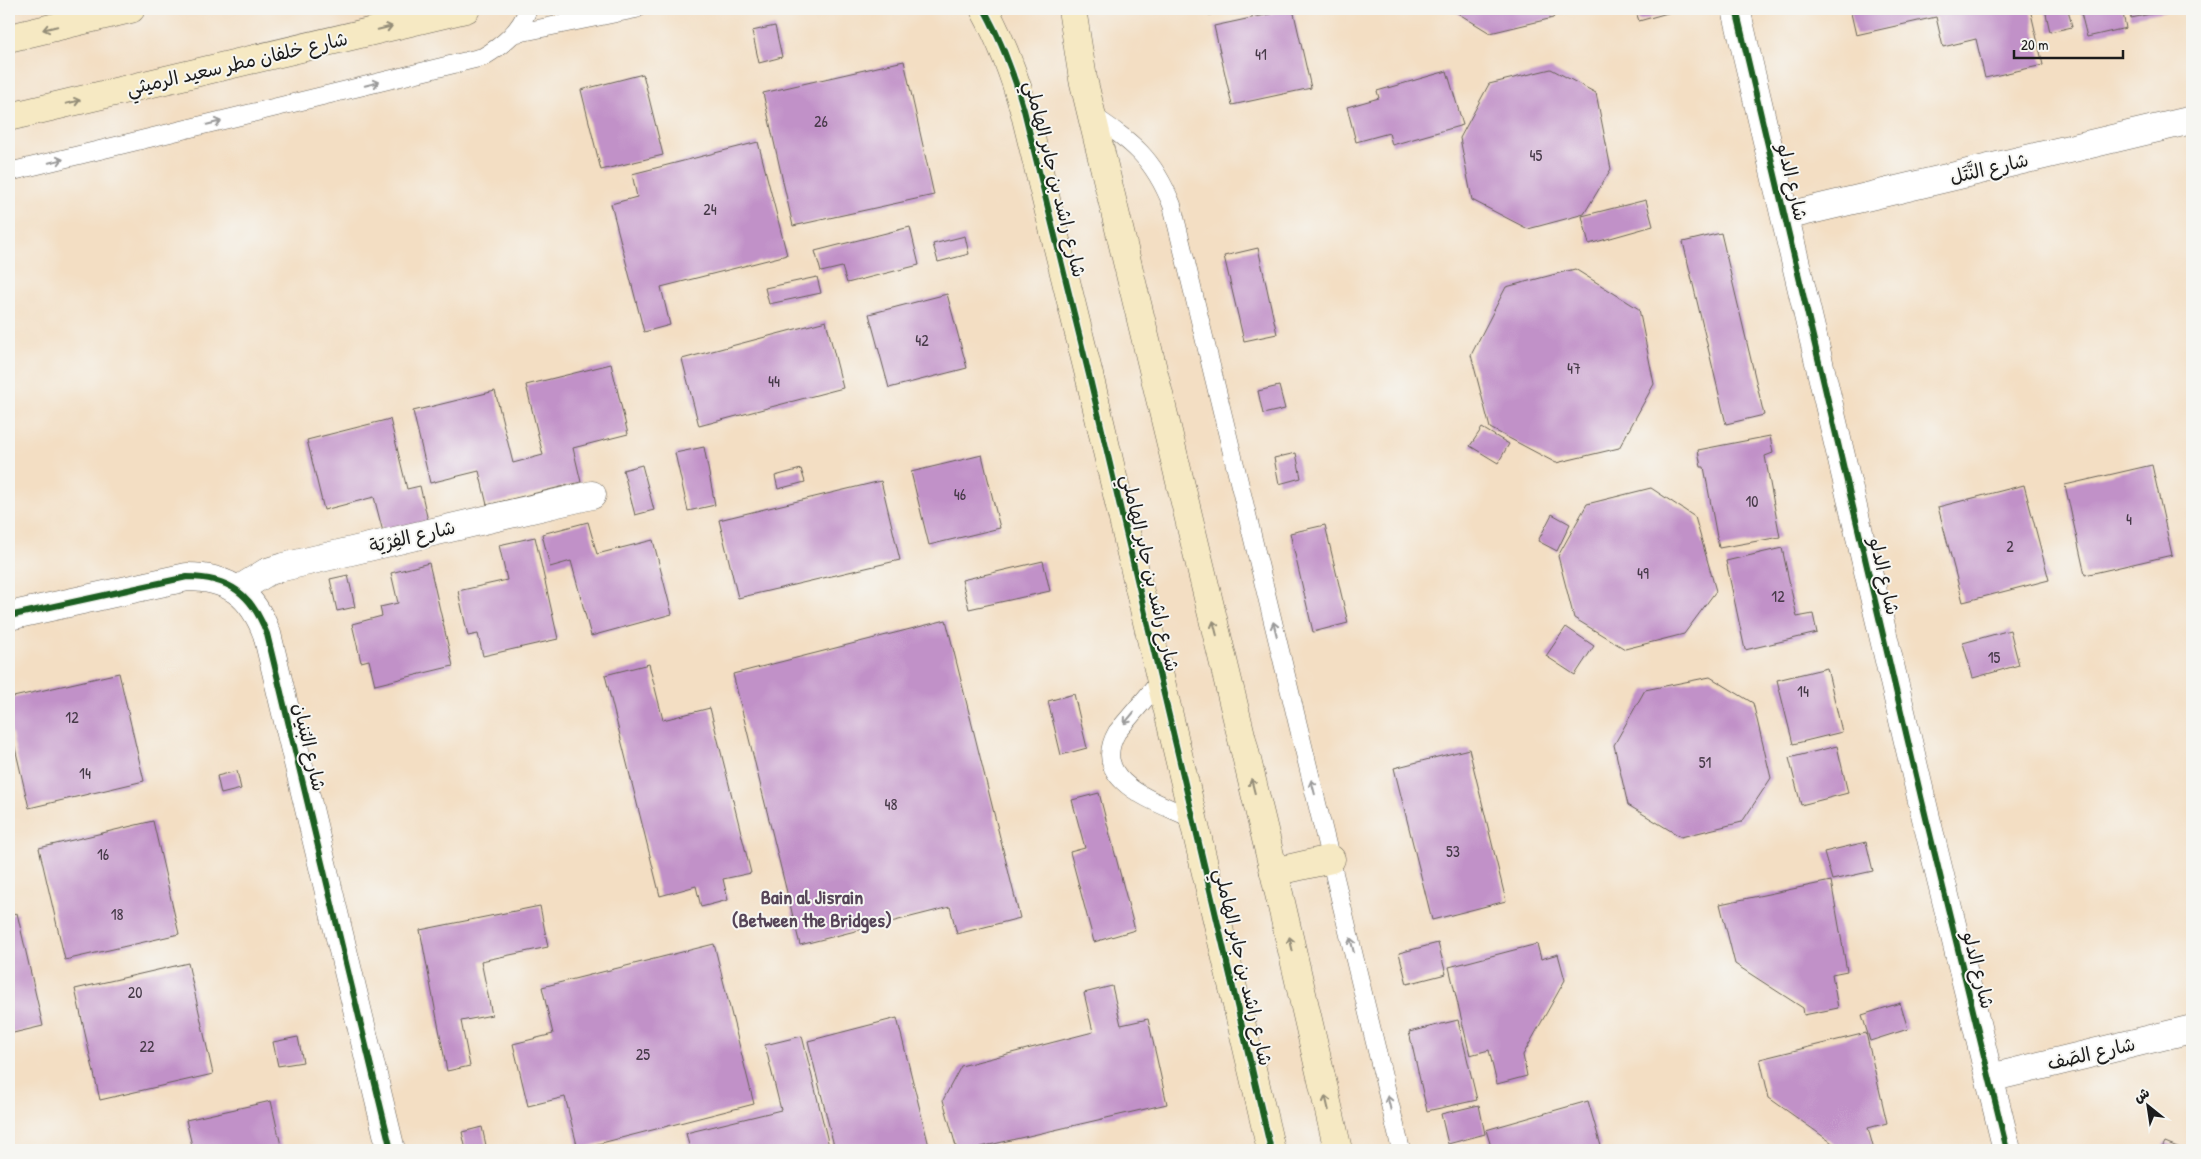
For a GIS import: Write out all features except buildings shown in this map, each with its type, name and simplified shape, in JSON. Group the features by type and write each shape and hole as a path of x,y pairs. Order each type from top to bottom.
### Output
{"street":[{"path":"9,38 131,9"},
{"name":"شارع خلفان مطر سعيد الرميثي","path":"9,117 466,9"},
{"name":"شارع راشد بن جابر الهاملي","path":"984,9 1000,39 1014,74 1024,110 1093,389 1271,1150"},
{"path":"1072,9 1076,44 1092,115 1274,872 1338,1150"},
{"name":"شارع الدلو","path":"1736,9 1926,818 2007,1150"},
{"name":"شارع النَّتَل","path":"1786,216 2192,120"},
{"name":"شارع الفِرْيَة","path":"238,590 267,572 284,566 592,495"},
{"name":"شارع البُنيان","path":"9,616 186,576 222,581 238,590 251,602 261,617 267,634 391,1150"},
{"path":"1274,872 1331,859"},
{"name":"شارع الصَف","path":"1990,1078 2192,1029"}],"lane":[{"path":"9,172 483,57 499,47 513,34 524,19 528,9"},
{"path":"513,34 636,9"},
{"path":"1092,115 1132,143 1144,155 1156,169 1172,204 1401,1150"},
{"path":"1161,680 1117,732 1113,741 1110,759 1120,780 1129,788 1193,819"}],"cycle path":[{"path":"984,9 1007,58 1024,110 1090,379 1271,1150"},
{"path":"1736,9 1926,818 2007,1150"},
{"path":"9,616 187,577 215,580 227,584 237,590 254,608 267,634 391,1150"}],"district":[{"name":"Bain al Jisrain (Between the Bridges)","path":"812,908"}]}
